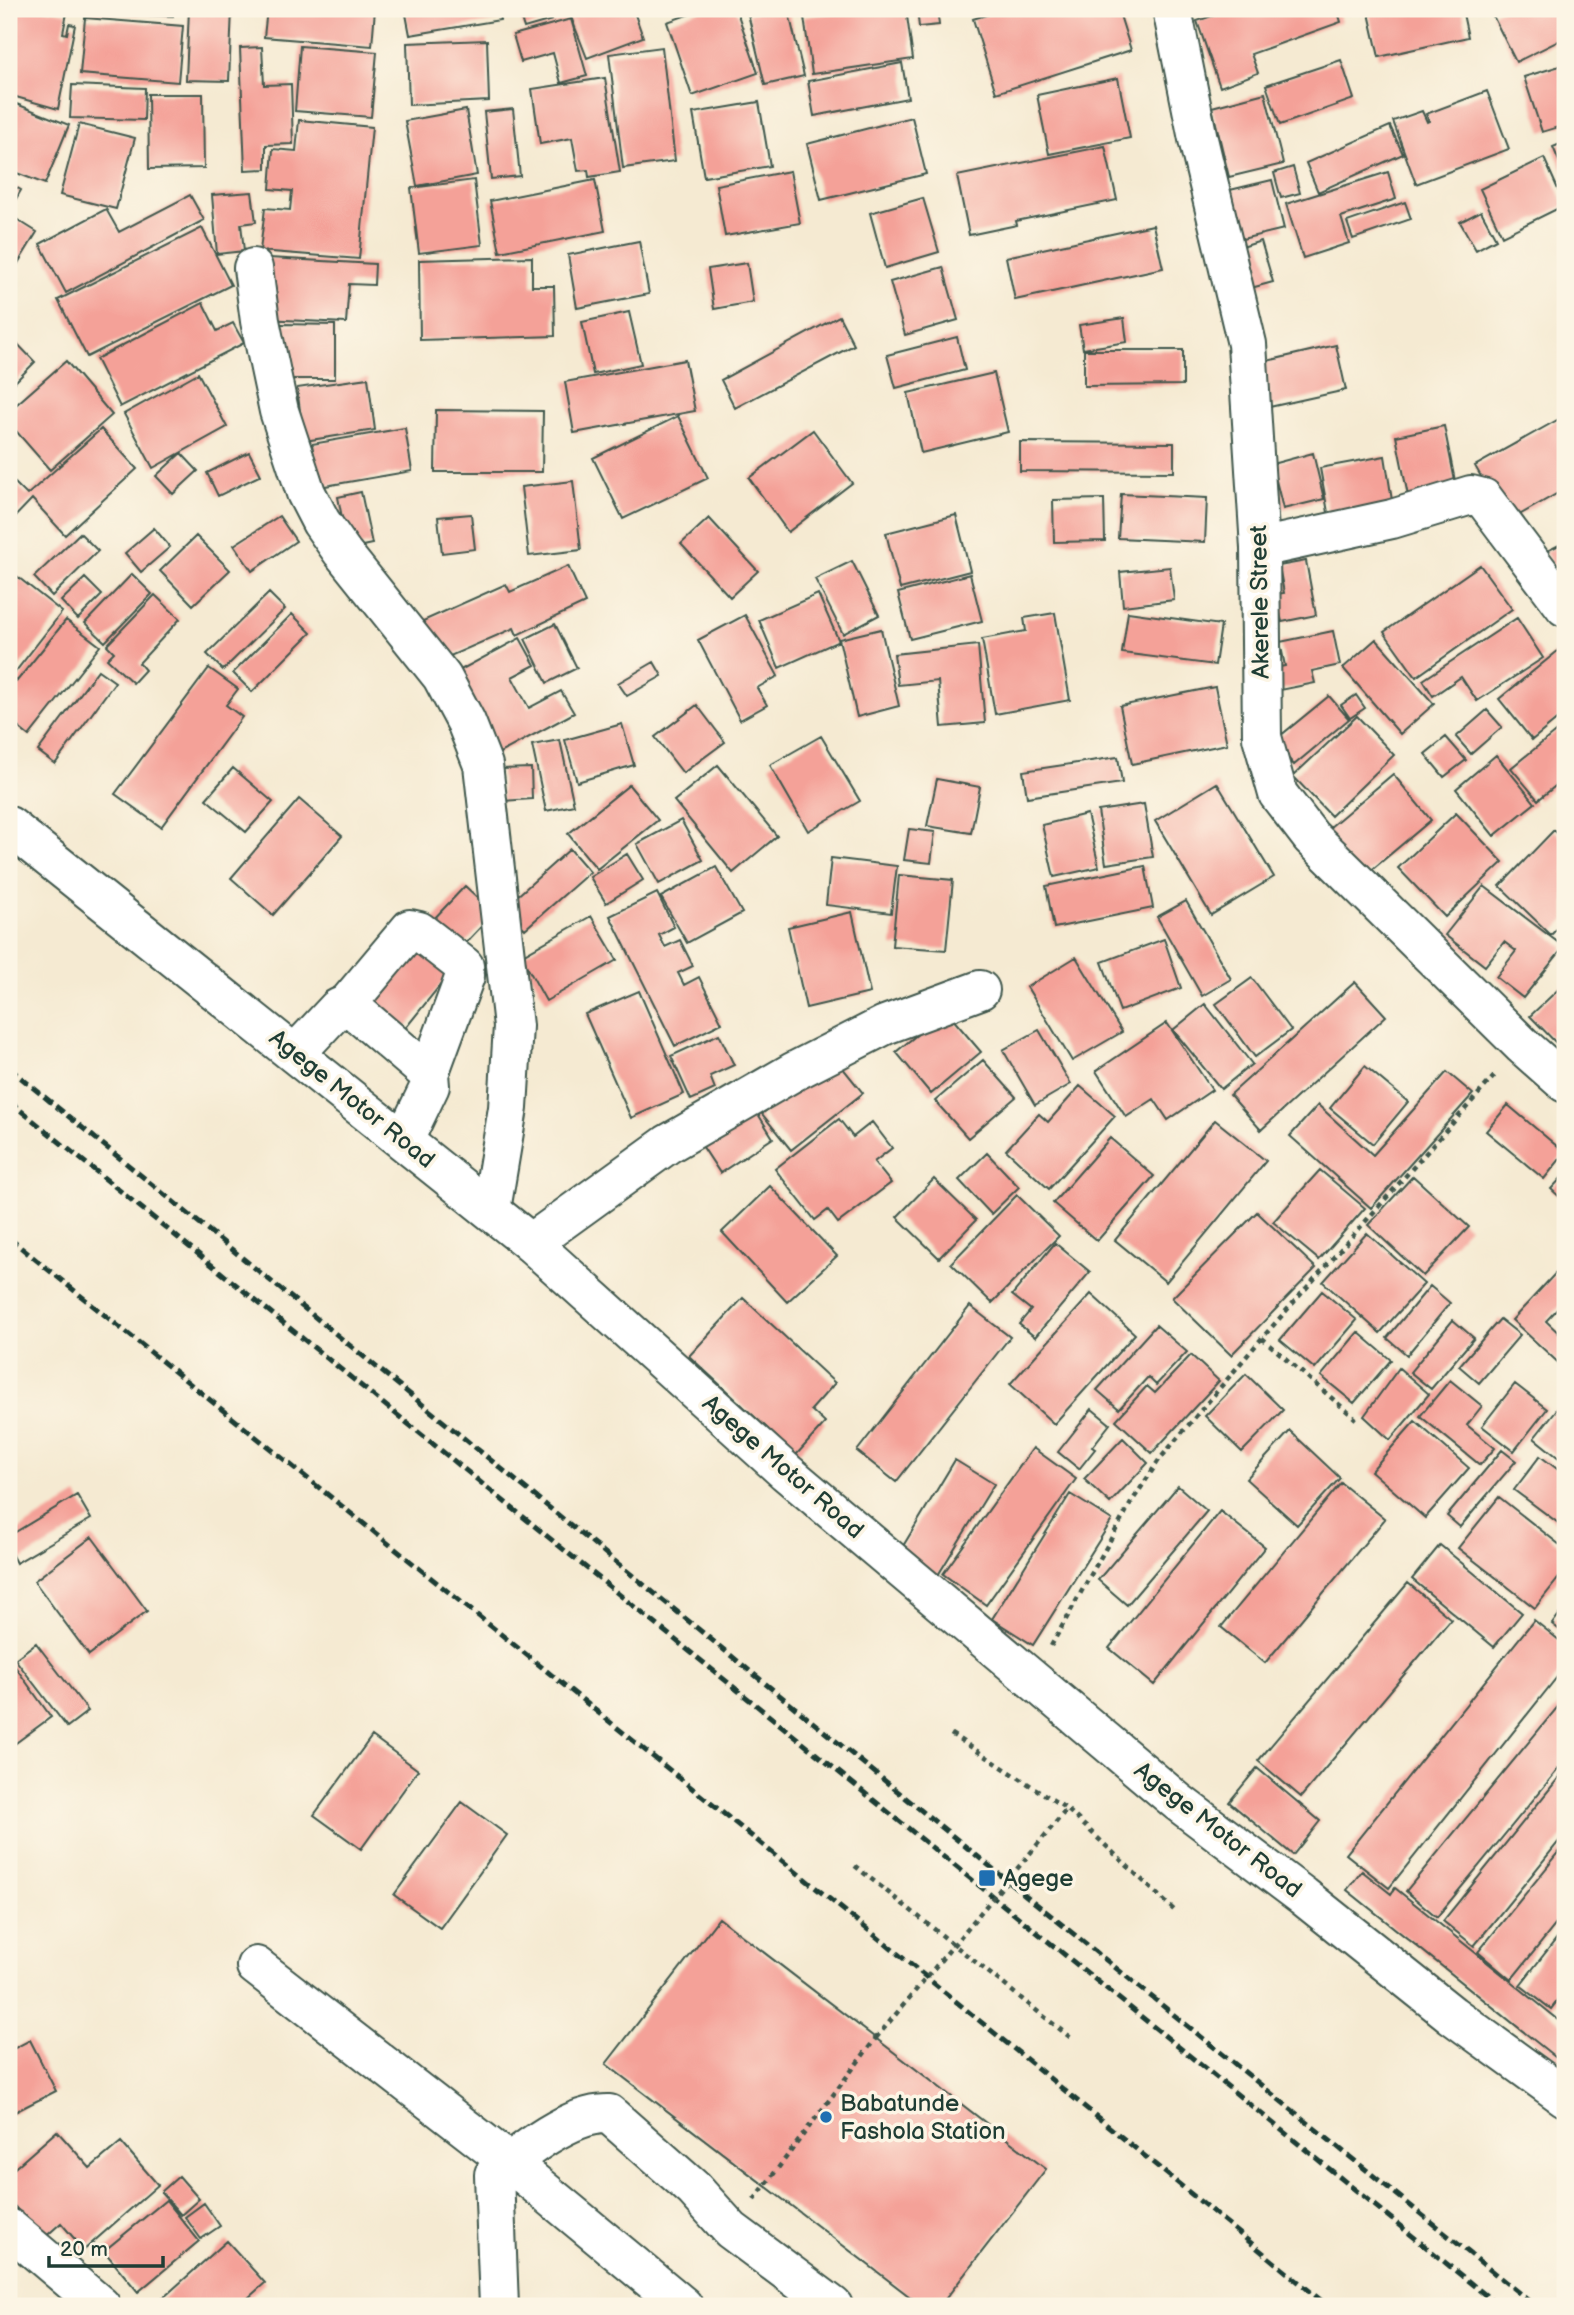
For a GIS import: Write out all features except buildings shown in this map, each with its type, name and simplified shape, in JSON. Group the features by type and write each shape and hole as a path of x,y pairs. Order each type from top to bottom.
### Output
{"street":[{"name":"Akerele Street","path":"1172,9 1247,344 1260,548 1262,737 1278,794 1311,837 1522,1045 1565,1083"},
{"path":"253,268 260,321 279,411 306,493 321,522 342,552 442,677 466,722 483,765 513,1026 508,1108 491,1210"},
{"path":"1260,548 1392,519 1471,495 1483,498 1565,607"},
{"name":"Agege Motor Road","path":"9,826 531,1243 786,1472 1178,1802 1303,1896 1452,2015 1565,2097"},
{"path":"295,1054 338,1008 347,1004 410,929 419,931 464,966 465,976 429,1074 430,1086 404,1140"},
{"path":"531,1243 668,1144 793,1072 885,1025 980,990"},
{"path":"347,1004 429,1074"},
{"path":"256,1966 509,2162 683,2306"},
{"path":"499,2306 494,2175 526,2148 561,2128 599,2114 610,2114 694,2189 732,2230 833,2306"},
{"path":"9,2228 100,2306"}],"path":[{"path":"1033,1678 1131,1503 1159,1460 1262,1338 1522,1045"},
{"path":"1262,1338 1356,1419"},
{"path":"951,1734 1067,1809 1176,1912"},
{"path":"732,2230 876,2038 1067,1809"},
{"path":"855,1866 1071,2038"}],"railway":[{"path":"9,1068 1535,2306"},
{"path":"9,1101 1499,2306"},
{"path":"9,1238 898,1954 1328,2306"}],"place":[{"name":"Agege","path":"987,1878"},
{"name":"Babatunde Fashola Station","path":"826,2117"}]}
